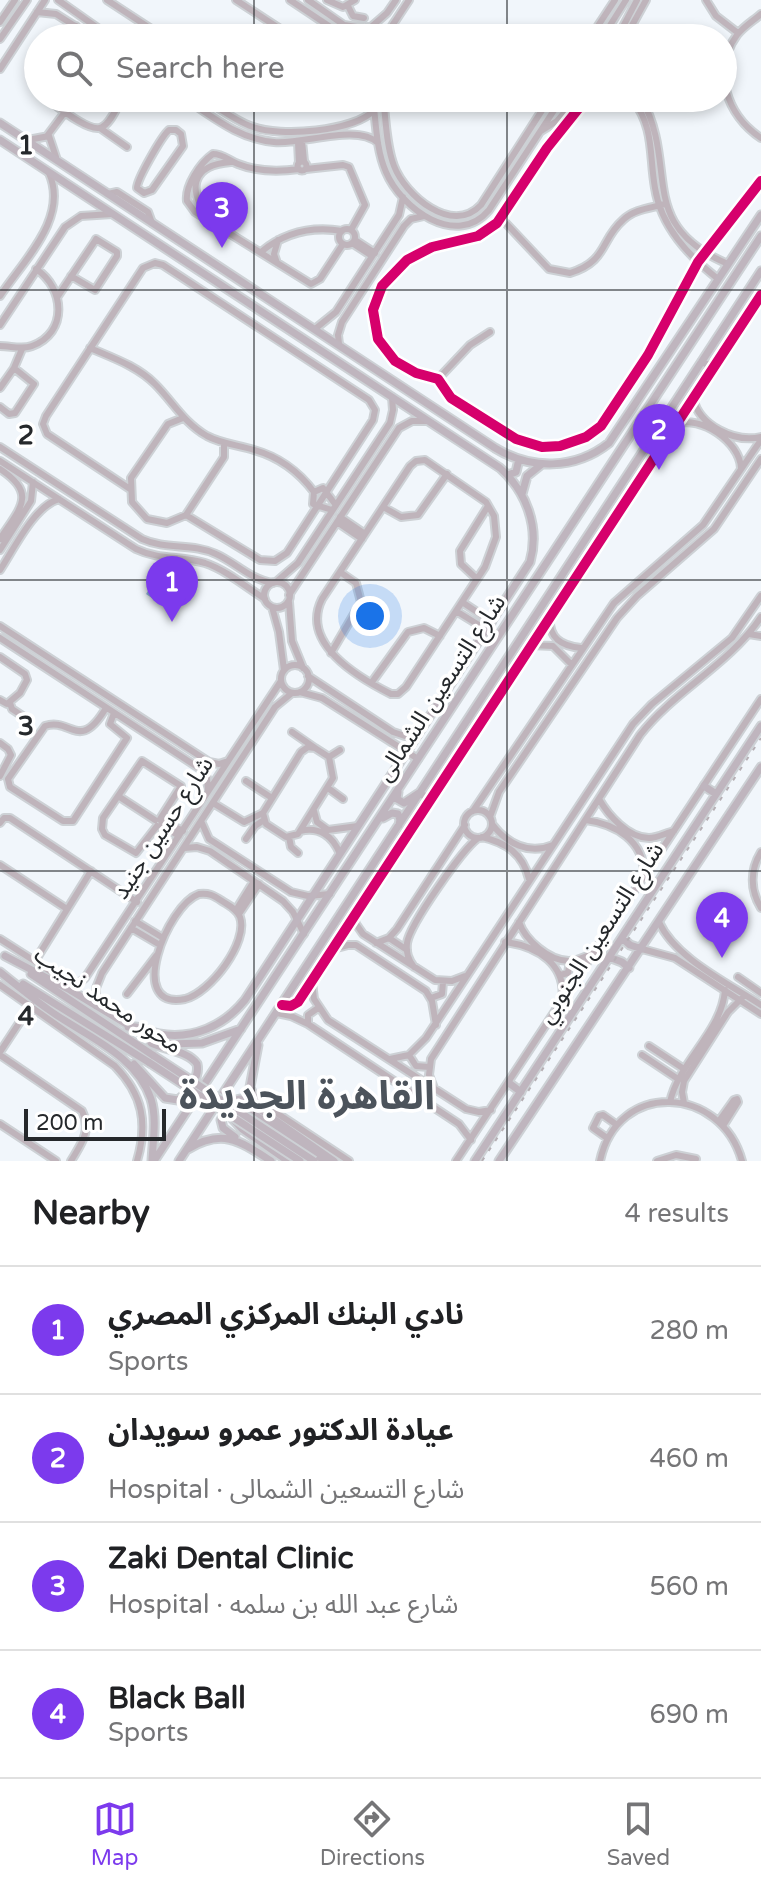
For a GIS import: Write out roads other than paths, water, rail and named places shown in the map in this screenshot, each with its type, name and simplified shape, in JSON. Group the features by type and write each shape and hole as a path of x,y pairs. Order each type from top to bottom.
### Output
{"main road":[{"path":"0,122 495,448 519,459 542,464 571,462 600,451 609,443 761,215"},
{"path":"0,140 508,475 522,495 532,526 531,558 245,1000 225,1020 206,1030 180,1035 128,1027"},
{"name":"شارع التسعين الشمالى","path":"153,1161 761,236"},
{"path":"176,257 186,245"},
{"path":"737,251 747,258"},
{"path":"195,269 203,256"},
{"name":"شارع التسعين الشمالى","path":"182,1157 761,271"},
{"path":"672,349 682,357"},
{"path":"702,361 713,368"},
{"path":"609,443 620,451"},
{"path":"508,475 516,472 519,459"},
{"path":"522,495 527,476 542,464"},
{"path":"531,558 546,564"},
{"path":"541,607 551,614"},
{"path":"520,638 531,645"},
{"name":"شارع التسعين الجنوبي","path":"475,1161 761,726"},
{"name":"شارع التسعين الجنوبي","path":"499,1161 761,767"},
{"path":"704,786 716,794"},
{"path":"398,790 397,799 404,803 419,793 430,799"},
{"path":"377,822 395,813 400,817 398,827"},
{"path":"622,938 642,949"},
{"path":"0,972 50,1011 143,1072 165,1098 178,1100 184,1096 197,1076 199,1070 194,1058 161,1048 70,990 3,954"},
{"name":"محور محمد نجيب","path":"3,954 152,1060"},
{"path":"609,957 629,968"},
{"name":"محور محمد نجيب","path":"0,972 152,1060 314,1161"},
{"path":"138,1033 161,1042 185,1045 202,1043 241,1029"},
{"path":"258,1108 250,1087 259,1040"},
{"path":"118,1055 137,1074 151,1099 153,1161"},
{"path":"509,1083 521,1092"},
{"path":"271,1161 223,1128 222,1117 236,1099 258,1108 334,1161"},
{"path":"230,1110 246,1110 325,1161"},
{"path":"230,1110 242,1129 288,1161"},
{"name":"محور محمد نجيب","path":"230,1110 300,1161"},
{"path":"182,1157 203,1142 220,1138 240,1141"}],"street":[{"path":"0,22 15,0"},
{"path":"0,39 27,0"},
{"path":"29,24 45,0"},
{"path":"58,0 91,24"},
{"path":"107,0 144,24"},
{"path":"236,0 273,24"},
{"path":"290,0 326,24"},
{"path":"308,0 343,24"},
{"path":"327,0 340,7 348,6 355,0"},
{"path":"372,24 387,13 396,0"},
{"path":"393,24 409,0"},
{"path":"599,24 615,0"},
{"path":"611,24 626,0"},
{"path":"624,24 637,0"},
{"path":"633,24 646,0"},
{"path":"706,0 716,16 726,24"},
{"path":"348,6 353,16 364,18"},
{"path":"37,12 56,14 73,24"},
{"path":"76,14 76,24"},
{"path":"738,33 761,14"},
{"path":"0,69 24,32"},
{"path":"56,157 49,137 65,112 89,128 100,128 114,112"},
{"path":"205,112 243,135 274,142 300,142 354,134 370,136 379,144"},
{"path":"226,112 242,123 265,131 290,132 353,124 372,112"},
{"path":"374,112 385,170 403,197 426,216 443,224 460,226 477,221 489,210 553,112"},
{"path":"385,112 394,167 407,188 441,213 458,216 473,212 481,205 541,112"},
{"path":"541,131 565,112"},
{"path":"576,112 547,148 501,218 478,236 432,247 407,260 391,275 373,310 374,327 387,353 405,368 438,379 451,398 516,439 551,447 578,441 601,426 648,355 698,262 761,181"},
{"path":"639,112 648,129 656,165"},
{"path":"647,112 654,128 657,181 662,204 675,237 718,279"},
{"path":"736,112 740,120 761,138"},
{"path":"353,124 354,134"},
{"path":"100,128 127,147"},
{"path":"130,200 137,188 137,180 164,134 169,130 179,132 184,139 182,148 152,190 144,193 137,205"},
{"path":"28,140 49,137"},
{"path":"300,142 302,165"},
{"path":"354,241 343,244 320,279 315,283 308,282 189,205 186,197 188,189 209,156 218,154 262,171 302,165 349,167 365,205 351,230 354,241 374,255"},
{"path":"385,170 394,167"},
{"path":"0,296 5,284 40,238 55,208 55,190 49,173"},
{"path":"137,188 144,193"},
{"path":"108,194 117,192 130,200 148,212 152,223"},
{"path":"315,329 336,312 374,255 400,212 403,197"},
{"path":"501,218 549,269 563,274 596,260 627,216 662,204"},
{"path":"662,204 680,231 704,253 728,264"},
{"path":"400,212 409,220"},
{"path":"0,325 65,227 81,216 112,214"},
{"path":"339,344 338,330 344,318 409,220 426,216"},
{"path":"458,216 460,226"},
{"path":"261,252 278,240 310,230 351,230"},
{"path":"342,231 339,236 343,244"},
{"path":"40,238 52,245"},
{"path":"58,296 71,276 96,239 117,252 94,291 71,276"},
{"path":"277,263 274,254 278,240"},
{"path":"130,489 50,436 43,427 46,416 143,268 152,263 163,265 374,405 374,418 284,556 269,562 260,560 186,515"},
{"path":"0,346 22,349 39,343 52,330 59,314 58,296 51,282 36,269"},
{"path":"0,276 5,284"},
{"path":"282,1005 291,1006 298,1002 761,295"},
{"path":"336,312 344,318"},
{"path":"438,379 470,345 490,332"},
{"path":"90,348 145,375 183,418 206,435 279,460 298,474 314,492"},
{"path":"0,388 22,349"},
{"path":"0,407 9,414 15,413 33,385 14,368"},
{"path":"265,599 265,590 298,563 390,423 392,397"},
{"path":"693,398 698,411 727,434 744,439 761,438"},
{"path":"676,424 690,421 698,411"},
{"path":"183,418 174,420 166,427 131,478 130,489 137,510 152,521 172,523 186,515 224,457 224,443"},
{"path":"272,607 282,606 289,597 399,428 412,421 428,421"},
{"path":"690,421 724,439 737,452 740,471"},
{"path":"390,423 395,423 399,428"},
{"path":"376,943 389,938 397,929 465,825 467,817 581,648 620,596 703,525 761,438"},
{"path":"737,452 743,447 744,439"},
{"path":"0,447 142,539 157,545 208,551 255,578 286,586 292,641 308,676 393,732 405,736 418,735"},
{"path":"414,967 407,950 411,930 465,848 489,832 499,792 554,711 623,610 714,529 761,459"},
{"path":"0,461 136,549 154,556 210,565 265,599 272,607 279,632 284,671 281,681 286,690 322,698 418,759"},
{"path":"416,461 429,462 480,497 488,506 496,523 491,556 401,692 391,694 331,653 320,635 317,614 322,599 416,461"},
{"path":"0,469 19,484 23,499 22,506 0,539"},
{"path":"383,507 401,517 418,515 447,474"},
{"path":"0,550 31,501 33,482"},
{"path":"314,492 323,488 334,507"},
{"path":"314,492 312,502 317,507"},
{"path":"0,570 42,507 59,499"},
{"path":"477,579 461,564 460,551 488,506"},
{"path":"317,507 334,507"},
{"path":"339,520 364,536"},
{"path":"154,556 157,545"},
{"path":"669,556 675,564"},
{"path":"331,653 361,602 356,583 340,572"},
{"path":"390,1059 409,1055 436,1025 633,724 652,704 721,649 741,627 761,596"},
{"path":"462,602 492,622"},
{"path":"456,611 487,630"},
{"path":"551,614 550,627 555,639 566,646 581,648"},
{"path":"434,1088 429,1067 431,1059 645,728 728,657 761,617"},
{"path":"0,626 214,764 228,761"},
{"path":"372,682 408,632 424,628 440,636"},
{"path":"8,631 1,639 205,774 209,782 208,792"},
{"path":"749,634 761,636"},
{"path":"531,645 553,646 571,664"},
{"path":"10,703 27,680 25,674 1,658 11,646"},
{"path":"721,649 728,657"},
{"path":"10,663 19,651"},
{"path":"284,671 291,666 303,668"},
{"path":"300,692 308,684 308,676"},
{"name":"شارع حسين جنيد","path":"70,990 91,971 281,681"},
{"name":"شارع حسين جنيد","path":"96,1006 99,978 275,707 292,693"},
{"path":"456,1161 761,699"},
{"path":"0,700 10,703"},
{"path":"10,703 12,709 30,721"},
{"path":"544,705 554,711"},
{"path":"106,708 85,730 68,730 56,724 45,726 8,779 10,787 63,821 73,821 127,738 110,724 114,713"},
{"path":"292,732 329,757 333,774 328,788 300,831"},
{"path":"0,743 8,749 11,758 0,776"},
{"path":"182,757 187,748"},
{"path":"246,839 304,749 315,748"},
{"path":"329,757 340,750"},
{"path":"140,762 145,762 181,786 159,822 136,853 105,835 102,821 140,762"},
{"path":"246,781 272,798"},
{"path":"328,788 343,799"},
{"path":"118,796 181,834"},
{"path":"599,799 615,821 636,834 650,838 674,831"},
{"path":"213,803 244,822 263,817"},
{"path":"314,810 317,827"},
{"path":"473,811 481,810 505,837 523,848 535,850 553,845"},
{"path":"263,817 289,837 291,847 298,853"},
{"path":"0,823 4,818 10,818 137,902"},
{"path":"586,820 613,828 646,850"},
{"path":"201,821 205,834 215,843 291,892 330,894"},
{"path":"465,825 469,834 501,842 514,851 525,864 529,880"},
{"path":"327,832 358,826"},
{"path":"289,837 317,827 327,832 340,854"},
{"path":"644,876 650,838"},
{"path":"210,851 215,843"},
{"path":"184,848 197,847 210,851 257,882 283,901 304,934"},
{"path":"761,852 753,869 752,880 753,891 761,908"},
{"path":"0,865 67,909"},
{"path":"35,961 91,871"},
{"path":"237,912 211,894 193,896 179,910 157,954 154,971 159,992 172,1000 193,997 213,982 227,962 239,933 237,912 257,882"},
{"path":"283,901 289,898 291,892"},
{"path":"142,894 150,899"},
{"path":"354,916 354,936 359,947 426,991 431,998 436,1025"},
{"path":"519,922 531,942 557,959 570,961 594,953"},
{"path":"659,922 665,935 680,951 761,1014"},
{"path":"133,924 162,941"},
{"path":"333,949 354,936 376,943 443,982 468,974"},
{"path":"389,938 407,950"},
{"path":"0,939 61,978 70,990"},
{"path":"505,942 530,949 550,961 560,975 563,989 561,1003"},
{"path":"642,949 675,958 725,990 761,1005"},
{"path":"127,994 157,954"},
{"path":"560,975 568,973 570,961"},
{"path":"738,977 761,993"},
{"path":"312,981 312,995 328,1020 434,1088 466,1118 471,1140"},
{"path":"431,998 442,994 443,982"},
{"path":"0,985 124,1075 141,1101 144,1116 137,1161"},
{"path":"725,990 726,1009"},
{"path":"684,1103 682,1086 697,1054 726,1009 743,997"},
{"path":"31,1005 0,1054 82,1111 87,1133 71,1161"},
{"path":"308,1024 308,1015 318,1008"},
{"path":"277,1013 298,1018 466,1118 491,1110"},
{"path":"649,1046 684,1069"},
{"path":"670,1102 678,1079 697,1054"},
{"path":"409,1055 416,1066 429,1067"},
{"path":"642,1055 678,1079"},
{"path":"600,1161 607,1138 617,1125 635,1110 670,1102 704,1110 721,1123 738,1146 740,1161"},
{"path":"258,1108 278,1114 349,1161"},
{"path":"607,1138 593,1128 599,1116 603,1115 617,1125"},
{"path":"0,1124 56,1161"},
{"path":"507,1150 509,1161"},
{"path":"657,1161 676,1155 696,1159"}],"water":[{"path":"155,580 185,599 175,614 146,594"}],"railway":[{"path":"482,1161 761,738"}],"place":[{"name":"Zaki Dental Clinic","path":"222,248"},
{"name":"عيادة الدكتور عمرو سويدان","path":"659,470"},
{"name":"نادي البنك المركزي المصري","path":"172,622"},
{"name":"Black Ball","path":"722,958"}],"district":[{"name":"القاهرة الجديدة","path":"307,1096"}]}
